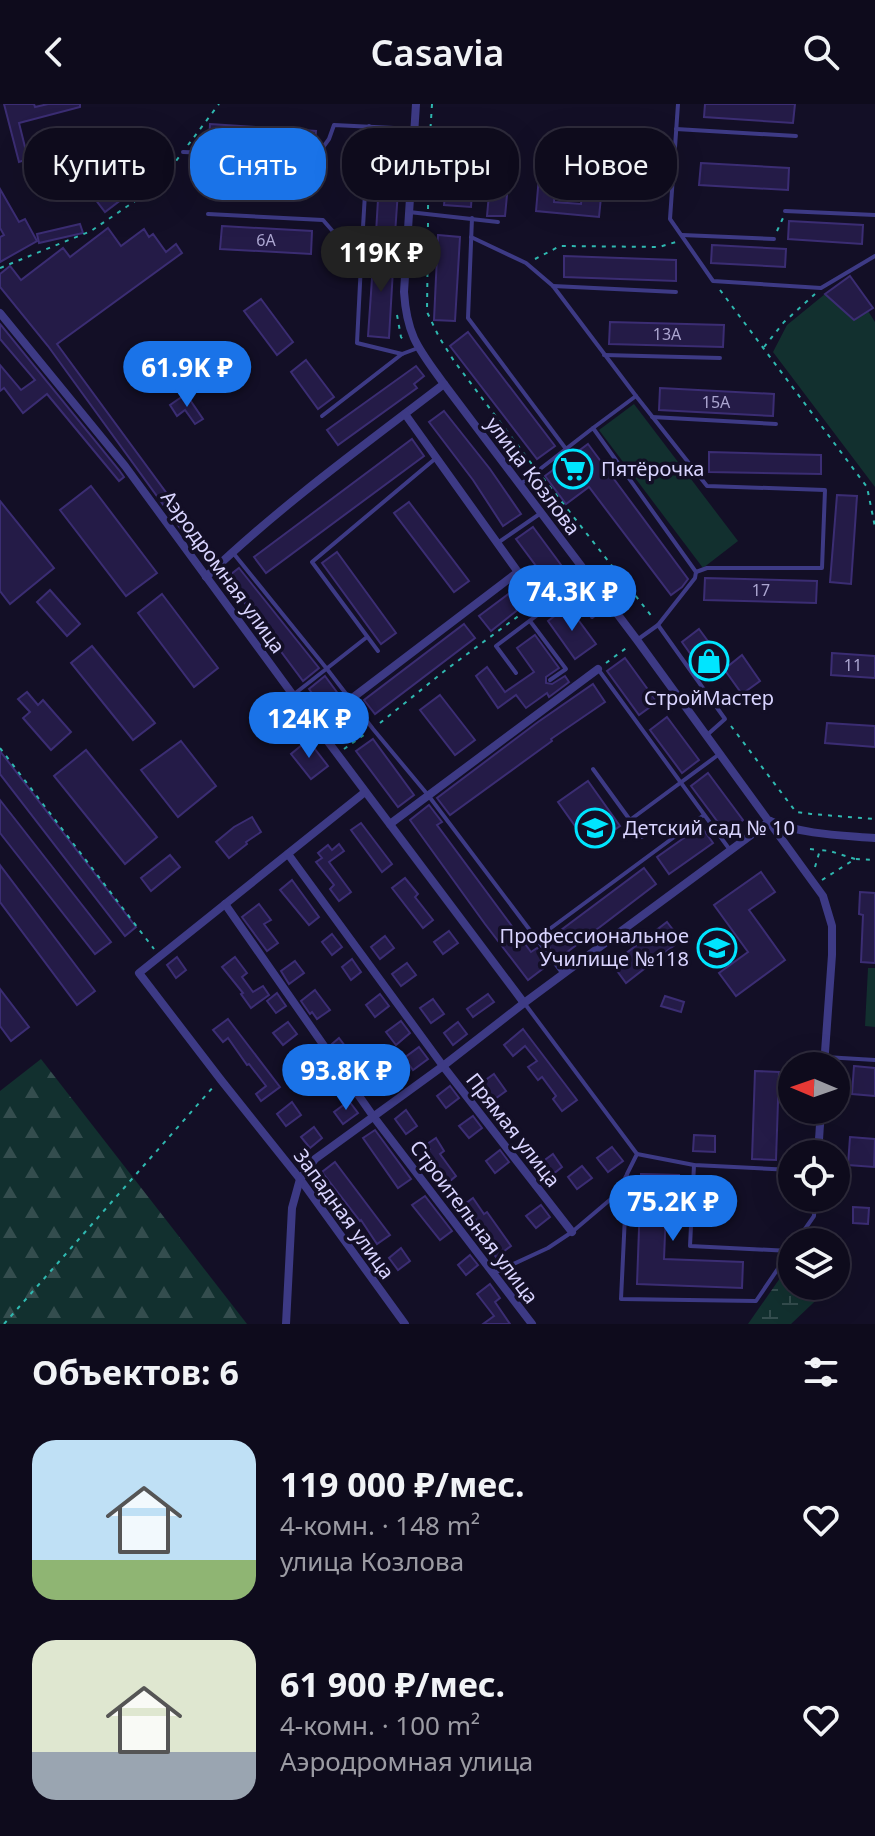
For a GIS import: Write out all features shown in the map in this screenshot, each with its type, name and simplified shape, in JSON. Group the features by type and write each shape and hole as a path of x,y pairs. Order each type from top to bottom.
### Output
{"street":[{"name":"улица Козлова","path":"414,128 416,104"},
{"name":"улица Козлова","path":"410,200 404,292 414,349 541,513 585,579 637,640 823,896 832,926 825,1052"},
{"name":"Аэродромная улица","path":"0,313 125,466 524,1003"},
{"path":"206,577 297,498 444,384"},
{"path":"351,699 518,572 405,414"},
{"path":"390,824 598,669"},
{"path":"159,957 365,792"},
{"path":"286,1324 292,1208 300,1179 315,1159 770,821 811,834 875,838"},
{"name":"Прямая улица","path":"288,854 443,1066 572,1232"},
{"name":"Строительная улица","path":"225,904 373,1116 532,1324"},
{"name":"Западная улица","path":"159,957 139,973 300,1179 405,1324"}],"lane":[{"path":"676,128 678,104"},
{"path":"183,152 316,157 329,139 334,125 399,128"},
{"path":"369,126 357,343 402,354"},
{"path":"677,129 796,136"},
{"path":"671,200 670,219 713,281 821,288 875,256"},
{"path":"785,211 875,215"},
{"path":"409,212 498,222"},
{"path":"208,214 323,220 343,243 407,247"},
{"path":"472,218 468,318 566,449"},
{"path":"471,237 526,263 553,286 707,486 825,490 822,568 707,568 696,572"},
{"path":"684,237 774,239"},
{"path":"553,286 676,292"},
{"path":"322,416 402,354 414,349"},
{"path":"604,355 720,358"},
{"path":"520,485 636,396"},
{"path":"652,417 776,424"},
{"path":"593,428 696,572 695,578 658,625 637,640"},
{"path":"378,651 312,562 436,458"},
{"path":"497,544 541,513"},
{"path":"232,552 428,795 563,974"},
{"path":"516,673 496,646 585,579"},
{"path":"592,617 608,603"},
{"path":"530,621 566,669 550,680"},
{"path":"658,625 725,719 707,735"},
{"path":"293,695 367,637"},
{"path":"598,669 730,850"},
{"path":"630,820 720,754"},
{"path":"593,769 642,837"},
{"path":"536,939 704,815"},
{"name":"Аэродромная улица","path":"524,1003 637,1154"},
{"path":"850,1061 875,1060"},
{"path":"492,1274 548,1248 572,1232 618,1193 637,1154 694,1165 778,1169"},
{"path":"694,1165 690,1246 778,1249"},
{"path":"627,1174 621,1299 756,1301 778,1269"}],"path":[{"path":"430,128 432,104"},
{"path":"0,268 91,231 136,200"},
{"path":"428,200 427,312 439,337 537,471 658,625"},
{"path":"774,239 785,211"},
{"path":"526,263 560,246 659,247 684,237"},
{"path":"713,281 867,487 875,527"},
{"path":"763,348 784,322 821,288"},
{"path":"397,304 396,319 401,337 414,349"},
{"path":"337,754 576,573 585,579"},
{"path":"598,669 637,640"},
{"path":"725,719 796,812 875,819"},
{"path":"0,748 159,957"},
{"path":"810,849 875,860"},
{"path":"813,882 820,850"},
{"path":"813,882 855,859"},
{"path":"4,1324 221,1080"}],"green space":[{"path":"825,294 854,320 868,311 875,322 875,487 773,352 787,325"},
{"path":"634,404 738,541 703,568 599,430"},
{"path":"868,968 875,968 875,1027 865,1026"},
{"path":"41,1059 247,1324 0,1324 0,1091"},
{"path":"778,1281 778,1300 816,1300 791,1324 748,1324"}],"building":[{"path":"4,104 34,104 35,107 80,104 80,107 19,123 24,160 19,162"},
{"path":"705,104 795,104 793,123 704,117"},
{"path":"210,124 271,128 210,128"},
{"path":"701,163 789,168 788,190 699,185"},
{"path":"0,189 19,222 25,219 37,241 0,262 0,237 4,235 0,228"},
{"path":"96,200 121,200 105,212"},
{"path":"378,200 397,200 395,234 376,233"},
{"path":"444,200 471,200 471,207 444,205"},
{"path":"488,200 507,200 505,216 487,216"},
{"path":"537,200 581,204 581,200 601,200 599,217 536,211"},
{"path":"789,221 863,225 862,244 788,239"},
{"path":"80,224 83,233 39,243 37,234"},
{"path":"222,226 312,231 311,254 220,249"},
{"path":"108,228 121,246 144,229 149,237 153,234 166,252 176,244 182,253 57,344 204,544 196,550 48,346 0,287 0,274 10,266 21,280 63,248 70,257"},
{"path":"438,235 460,237 455,321 434,320"},
{"path":"712,245 786,249 785,267 711,263"},
{"path":"374,250 394,252 389,338 368,336"},
{"path":"564,256 676,260 676,281 564,277"},
{"path":"850,276 873,308 854,320 825,294"},
{"path":"261,299 293,342 277,355 244,311"},
{"path":"610,322 724,325 723,347 609,344"},
{"path":"0,324 119,470 124,477 119,481 47,394 23,413 4,388 0,391 0,365 21,390 35,380 0,339"},
{"path":"468,332 555,446 537,459 450,346"},
{"path":"306,360 334,397 318,409 291,372"},
{"path":"416,366 424,376 414,384 417,388 338,445 327,430"},
{"path":"660,388 774,394 773,416 659,410"},
{"path":"186,394 203,419 195,424 185,410 177,416 170,405"},
{"path":"444,411 521,514 503,526 429,422"},
{"path":"412,439 424,456 266,573 254,557"},
{"path":"588,444 688,579 671,595 589,487 566,504 545,476"},
{"path":"709,452 821,455 821,474 709,472"},
{"path":"91,486 157,573 126,596 60,510"},
{"path":"837,495 857,496 851,584 830,582"},
{"path":"0,501 54,568 10,604 0,591"},
{"path":"409,502 469,581 454,592 394,513"},
{"path":"533,527 567,573 551,586 516,539"},
{"path":"337,552 396,633 381,644 322,563"},
{"path":"239,568 319,668 303,681 226,578"},
{"path":"705,578 817,581 816,603 704,600"},
{"path":"523,583 534,597 491,631 479,616"},
{"path":"50,590 80,624 67,636 37,602"},
{"path":"162,594 218,668 194,687 138,613"},
{"path":"568,606 596,644 575,659 548,621"},
{"path":"464,624 475,638 375,714 364,700"},
{"name":"СтройМастер","path":"699,629 727,667 742,655 760,681 742,694 724,669 709,680 682,642"},
{"path":"535,635 559,668 546,677 546,683 552,684 565,676 569,682 549,697 547,693 526,708 516,695 498,708 476,676 487,667 505,692 534,672 517,648"},
{"path":"92,646 155,723 133,740 71,663"},
{"path":"832,653 875,656 875,678 831,675"},
{"path":"625,658 657,702 639,715 607,671"},
{"path":"325,676 362,726 345,739 309,689"},
{"path":"593,684 605,702 450,815 437,798"},
{"path":"27,692 38,705 43,700 71,732 51,750 23,718 30,712 18,699"},
{"path":"440,695 475,740 455,755 420,710"},
{"path":"667,717 699,760 682,773 650,730"},
{"path":"827,723 875,726 875,747 825,743"},
{"path":"373,739 414,795 398,807 356,751"},
{"path":"308,740 328,766 311,779 291,754"},
{"path":"181,741 216,786 178,817 141,770"},
{"path":"86,750 157,837 125,864 54,776"},
{"path":"0,751 136,927 125,936 0,774"},
{"path":"708,773 743,820 726,833 691,786"},
{"path":"588,781 620,826 590,847 558,802"},
{"path":"0,800 111,942 95,954 0,833"},
{"path":"429,805 442,822 437,825 531,952 537,948 549,964 528,980 410,820"},
{"path":"252,817 261,832 229,858 216,842"},
{"path":"361,823 392,864 382,872 351,830"},
{"path":"701,826 713,843 669,874 657,857"},
{"path":"339,844 344,851 329,862 351,892 339,901 330,889 334,885 316,862 322,858 318,853 328,845 332,850"},
{"path":"170,855 180,867 151,891 141,878"},
{"path":"0,865 95,991 77,1005 0,902"},
{"path":"644,868 656,884 558,959 545,942"},
{"path":"761,872 775,892 749,910 785,960 736,996 719,973 748,952 714,905"},
{"path":"405,878 433,920 423,928 392,888"},
{"path":"292,880 319,917 309,925 280,890"},
{"path":"860,892 875,893 875,963 861,962 863,915 859,914"},
{"path":"259,904 271,920 264,924 278,943 267,951 242,917"},
{"path":"667,922 681,940 626,983 612,964"},
{"path":"449,931 458,943 443,954 434,942"},
{"path":"332,934 342,947 332,955 322,942"},
{"path":"385,936 394,948 380,959 371,947"},
{"path":"177,957 186,970 176,978 167,965"},
{"path":"235,957 247,973 242,977 253,992 263,986 269,995 251,1008 222,967"},
{"path":"352,959 361,972 351,980 342,967"},
{"path":"295,961 304,973 289,984 281,971"},
{"path":"407,963 416,975 401,986 392,974"},
{"path":"0,989 29,1027 11,1041 0,1026"},
{"path":"315,990 330,1010 317,1019 301,1001"},
{"path":"277,993 286,1006 276,1013 267,1001"},
{"path":"380,994 389,1006 375,1017 366,1005"},
{"path":"488,994 494,1002 473,1017 467,1009"},
{"path":"665,996 684,1002 681,1012 661,1006"},
{"path":"433,999 444,1014 431,1023 420,1008"},
{"path":"228,1019 280,1087 261,1101 256,1094 266,1086 228,1038 223,1042 213,1030"},
{"path":"401,1021 410,1033 396,1045 386,1032"},
{"path":"288,1022 297,1034 283,1045 273,1033"},
{"path":"458,1022 467,1034 453,1045 444,1033"},
{"path":"523,1029 577,1100 562,1111 553,1099 556,1096 542,1077 538,1080 528,1067 537,1061 525,1046 513,1056 504,1045"},
{"path":"339,1038 352,1055 358,1050 368,1063 355,1072 332,1044"},
{"path":"419,1047 428,1059 413,1070 404,1058"},
{"path":"854,1066 875,1068 875,1096 852,1094"},
{"path":"755,1071 778,1072 776,1160 752,1159"},
{"path":"494,1074 506,1091 492,1101 480,1084"},
{"path":"450,1086 459,1098 446,1108 437,1096"},
{"path":"349,1101 358,1113 343,1124 334,1112"},
{"path":"292,1102 301,1115 286,1126 277,1114"},
{"path":"406,1110 417,1126 406,1134 395,1119"},
{"path":"473,1116 482,1128 469,1138 459,1126"},
{"path":"314,1127 322,1138 310,1148 301,1137"},
{"path":"375,1130 411,1179 398,1188 363,1138"},
{"path":"694,1135 715,1136 715,1152 693,1151"},
{"path":"850,1137 875,1139 874,1167 850,1165"},
{"path":"436,1138 444,1151 440,1154 456,1176 444,1186 421,1156 430,1149 427,1144"},
{"path":"612,1147 623,1161 608,1172 597,1158"},
{"path":"500,1150 509,1162 495,1173 486,1161"},
{"path":"553,1154 562,1167 548,1178 538,1165"},
{"path":"335,1162 390,1235 377,1244 322,1172"},
{"path":"582,1166 592,1178 577,1189 568,1177"},
{"path":"641,1174 679,1175 678,1209 666,1209 664,1259 743,1262 742,1288 637,1284"},
{"path":"425,1196 452,1231 440,1240 412,1205"},
{"path":"473,1198 511,1246 496,1257 487,1245 492,1241 471,1214 468,1216 461,1207"},
{"path":"541,1205 550,1217 536,1228 526,1216"},
{"path":"853,1207 869,1208 868,1224 853,1223"},
{"path":"401,1248 410,1261 398,1270 389,1258"},
{"path":"470,1255 478,1265 466,1275 458,1265"},
{"path":"490,1284 500,1298 495,1302 510,1324 483,1324 494,1316 477,1294"}],"place":[{"name":"Пятёрочка","path":"573,469"},
{"name":"СтройМастер","path":"709,661"},
{"name":"Детский сад № 10","path":"595,828"},
{"name":"Профессиональное Училище №118","path":"717,948"}]}
